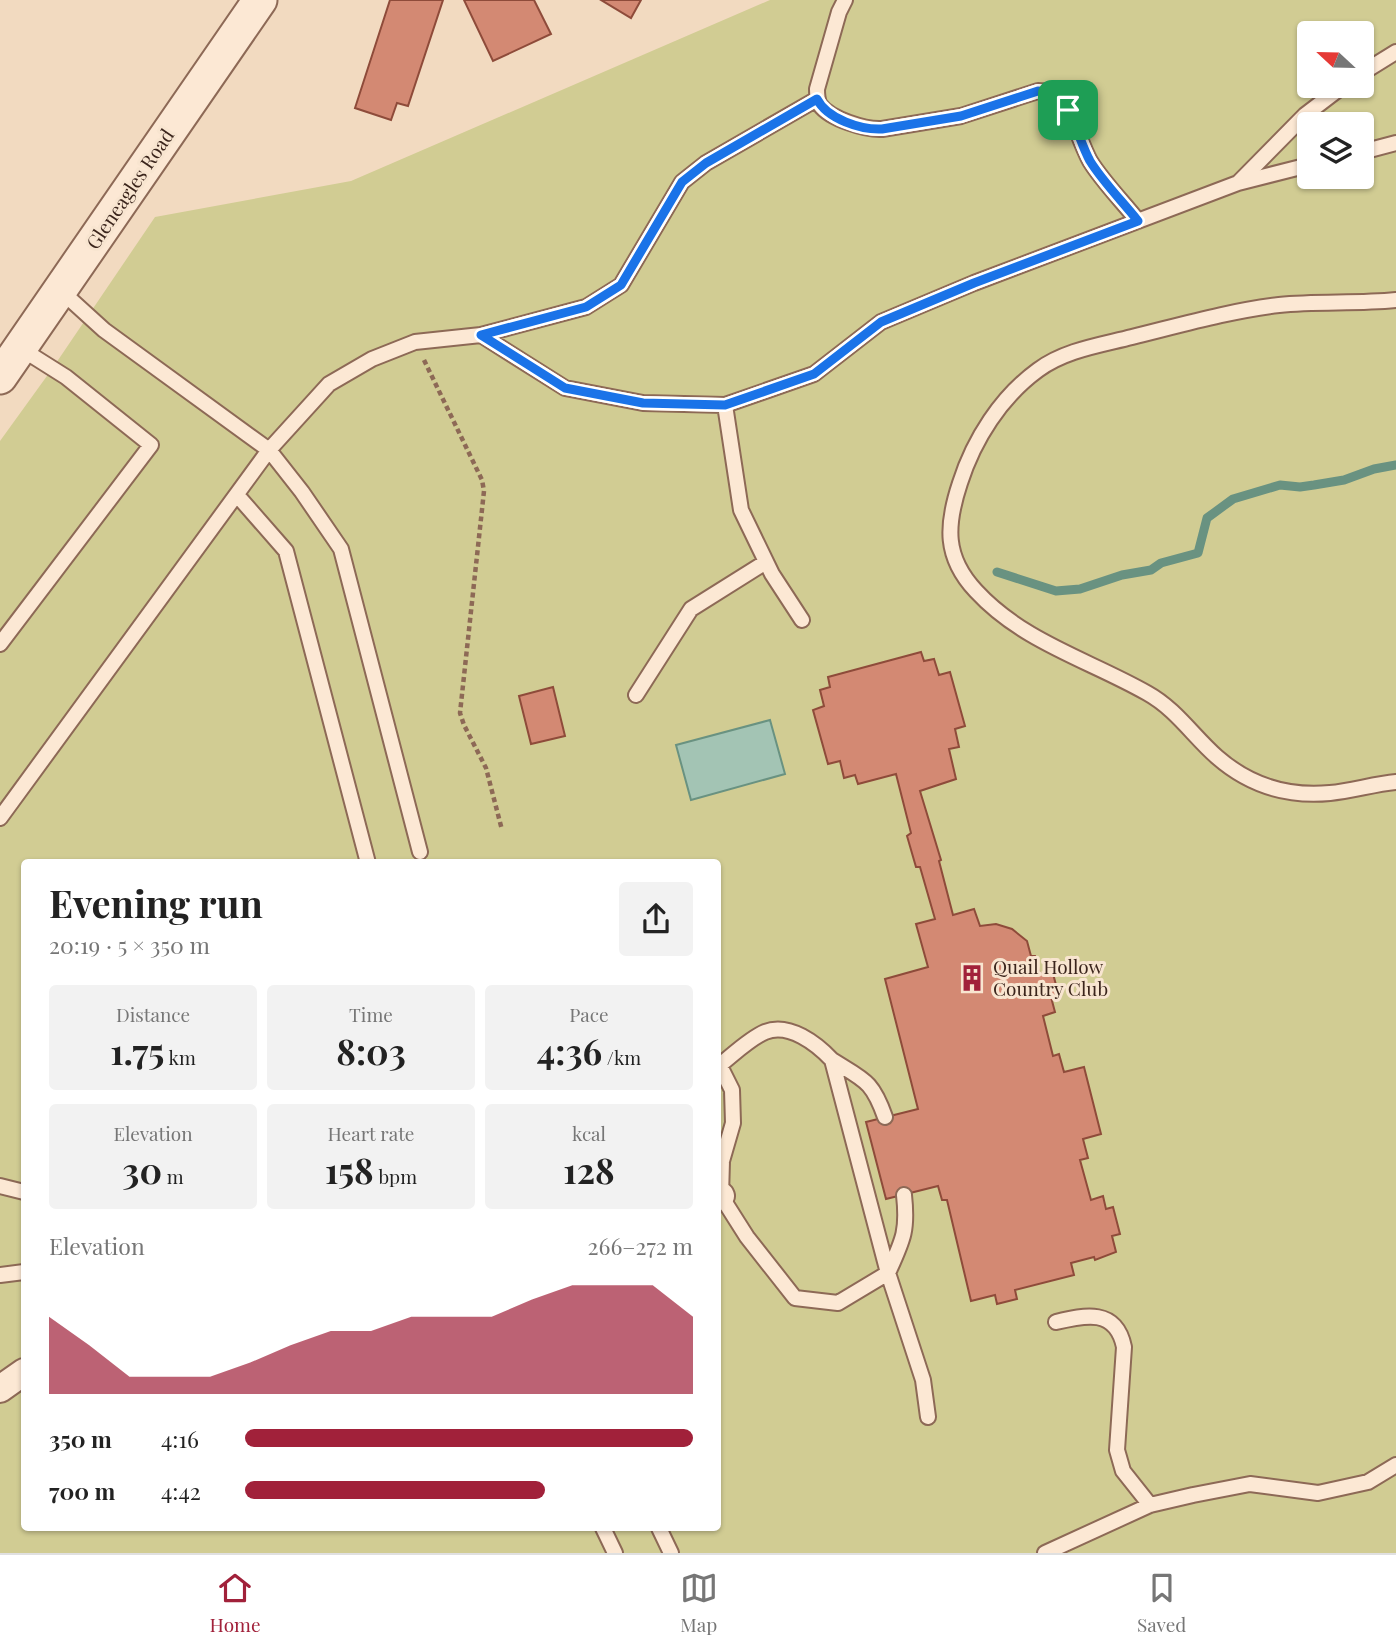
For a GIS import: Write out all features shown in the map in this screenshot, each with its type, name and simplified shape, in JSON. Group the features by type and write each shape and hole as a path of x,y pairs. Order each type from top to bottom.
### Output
{"street":[{"name":"Gleneagles Road","path":"0,377 260,0"},
{"path":"0,1389 21,1374"}],"lane":[{"path":"845,0 817,89 817,99 821,107 830,114 869,130 882,129 961,116 1038,91 1047,91 1057,96 1068,110 1079,140 1092,164 1138,221"},
{"path":"1374,66 1396,52"},
{"path":"1315,112 1330,98"},
{"path":"0,818 269,450 329,384 372,359 415,342 481,335 586,307 621,285 682,182 706,163 817,99"},
{"path":"1238,183 1297,129"},
{"path":"1374,149 1396,143"},
{"path":"481,335 565,388 643,403 725,405 814,374 881,322 974,283 1238,183 1297,168"},
{"path":"60,290 104,330 269,450 341,549 420,852"},
{"path":"1396,300 1280,305 1226,314 1078,350 1040,368 1018,387 996,412 977,442 953,503 949,528 952,551 960,571 976,592 999,612 1024,632 1154,697 1180,718 1216,757 1242,775 1269,789 1293,792 1329,793 1396,782"},
{"path":"0,644 150,445 66,377 20,348"},
{"path":"725,405 741,510 766,562 802,620"},
{"path":"237,495 286,551 367,859"},
{"path":"636,695 691,609 766,562"},
{"path":"721,1062 767,1031 784,1031 802,1036 867,1083 877,1094 885,1117"},
{"path":"832,1060 888,1273 923,1380 928,1417"},
{"path":"721,1067 732,1090 733,1124 721,1173"},
{"path":"0,1186 21,1192"},
{"path":"721,1200 795,1298 838,1303 888,1273 904,1237 904,1195"},
{"path":"0,1275 21,1272"},
{"path":"1056,1322 1087,1314 1117,1328 1122,1336 1124,1347 1116,1451 1124,1471 1150,1505"},
{"path":"1045,1553 1150,1505 1250,1484 1318,1493 1368,1482 1396,1465"},
{"path":"604,1531 615,1553"},
{"path":"660,1531 671,1553"}],"path":[{"path":"415,342 482,480 484,491 460,713 486,768 502,830"}],"shaded area":[{"path":"770,0 1396,0 1396,1553 0,1553 0,441 155,217 351,181"},
{"path":"770,720 785,774 691,800 676,745"}],"building":[{"path":"390,0 443,0 408,106 397,103 391,120 355,108"},
{"path":"464,0 534,0 551,34 493,61"},
{"path":"601,0 641,0 631,18"},
{"name":"Quail Hollow Country Club","path":"921,652 924,661 934,659 939,675 950,672 965,726 955,729 959,747 949,749 956,779 920,791 941,860 939,861 953,915 974,909 980,926 996,924 1012,929 1027,941 1040,974 1052,970 1059,996 1051,997 1055,1012 1043,1016 1053,1056 1059,1054 1064,1072 1084,1067 1101,1134 1083,1139 1088,1158 1080,1160 1091,1200 1103,1196 1106,1209 1113,1207 1120,1234 1112,1236 1116,1252 1095,1260 1094,1257 1071,1263 1074,1275 1015,1290 1017,1299 997,1304 995,1295 971,1301 947,1200 942,1200 938,1186 886,1199 866,1122 918,1109 885,979 928,967 916,924 935,919 920,867 916,867 907,836 911,833 896,774 858,784 855,775 844,778 840,761 828,764 813,710 824,706 820,690 830,687 828,677"},
{"path":"553,687 565,736 531,744 519,696"}],"waterway":[{"path":"997,572 1056,591 1080,589 1122,575 1151,570 1161,563 1198,553 1207,518 1233,499 1280,485 1300,487 1344,480 1374,469 1396,465"}],"place":[{"name":"Quail Hollow Country Club","path":"972,978"}],"route":[{"path":"1038,91 1047,91 1057,96 1068,110 1079,140 1092,164 1138,221 974,283 881,322 814,374 725,405 643,403 565,388 481,335 586,307 621,285 682,182 706,163 817,99 821,107 830,114 869,130 961,116 1038,91"}]}
